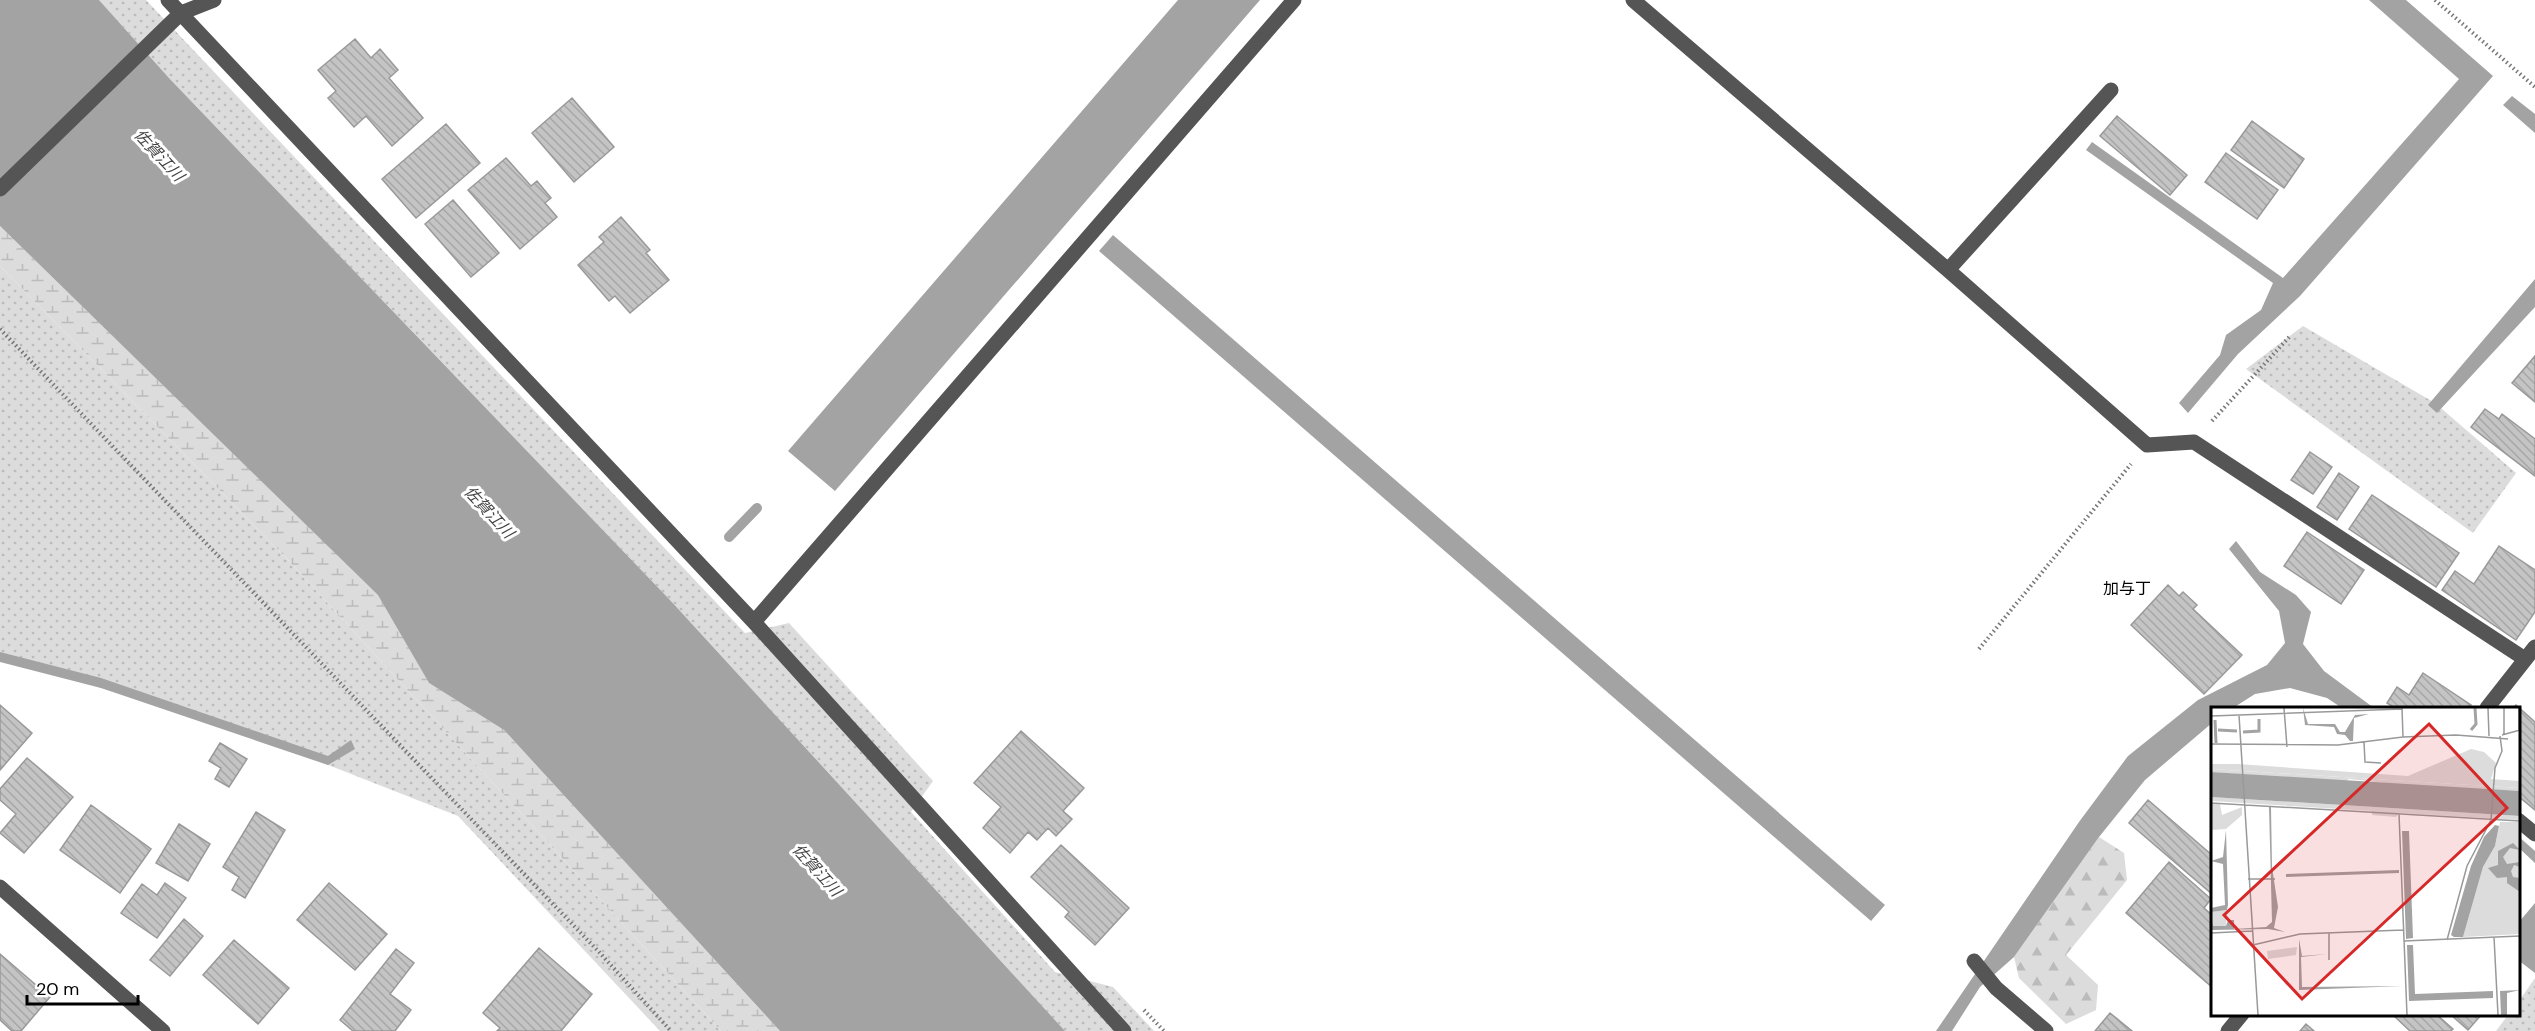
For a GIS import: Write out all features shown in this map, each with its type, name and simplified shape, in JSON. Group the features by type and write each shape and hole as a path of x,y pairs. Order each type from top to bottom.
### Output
{"street":[{"path":"168,0 754,622 1124,1031"},
{"path":"0,189 181,13 214,0"},
{"path":"754,622 1294,0"},
{"path":"1633,0 1948,270 2147,445 2194,442 2530,653 2488,707"},
{"path":"1948,270 2111,90"},
{"path":"2520,822 2535,834"},
{"path":"0,887 163,1031"},
{"path":"1974,961 1996,988 2046,1031"},
{"path":"2232,1030 2241,1016"}],"path":[{"path":"2435,0 2535,87"},
{"path":"0,329 599,952 671,1031"},
{"path":"2194,442 2291,335"},
{"path":"1979,649 2147,445"}],"green space":[{"path":"99,0 146,0 745,633 789,623 933,781 911,812 1055,972 1113,987 1154,1031 1065,1031 670,600 169,78"},
{"path":"0,226 379,595 429,683 504,730 780,1031 721,1031 288,560 0,266"},
{"path":"0,266 288,560 721,1031 660,1031 458,816 290,750 203,719 0,657"},
{"path":"2303,326 2435,403 2516,473 2473,533 2246,369"},
{"path":"2099,837 2124,853 2127,880 2066,955 2098,985 2096,1010 2066,1024 2019,978 2014,957"},
{"path":"2535,978 2535,1031 2496,1031 2507,1016 2520,1016 2520,1000"}],"water":[{"name":"佐賀江川","path":"0,0 99,0 169,78 670,600 1065,1031 780,1031 504,730 429,683 378,595 0,226"},
{"path":"1178,0 1260,0 835,491 788,451"},
{"path":"2369,0 2406,0 2493,76 2300,296 2238,354 2188,413 2179,403 2220,355 2226,335 2261,310 2273,283 2086,150 2092,142 2283,278 2459,79"},
{"path":"2512,96 2535,114 2535,133 2503,105"},
{"path":"1113,235 1885,905 1871,921 1099,251"},
{"path":"2535,279 2535,307 2437,413 2428,405"},
{"path":"2236,541 2260,572 2296,595 2311,612 2303,644 2324,671 2373,707 2340,707 2327,698 2290,688 2255,694 2235,707 2211,707 2211,724 2145,780 2099,837 2014,957 1980,987 1952,1031 1936,1031 2079,822 2128,756 2198,700 2267,665 2285,643 2279,611 2229,549"},
{"path":"0,652 101,678 328,756 351,740 355,749 328,765 101,688 0,662"},
{"path":"2520,838 2535,851 2535,863 2520,849"},
{"path":"2535,903 2535,973 2520,962 2520,921"}],"building":[{"path":"355,39 371,58 380,49 398,70 389,78 423,118 392,146 366,116 354,127 328,98 336,91 318,70"},
{"path":"572,98 614,147 574,182 532,133"},
{"path":"2117,116 2187,175 2170,195 2100,136"},
{"path":"2252,121 2304,159 2284,188 2231,150"},
{"path":"446,124 480,163 416,218 382,179"},
{"path":"2226,153 2278,190 2257,219 2205,182"},
{"path":"506,158 531,186 537,181 551,198 545,203 557,217 520,249 468,190"},
{"path":"453,200 499,253 471,277 425,224"},
{"path":"621,217 650,250 646,253 669,280 630,313 615,296 609,301 578,265 604,242 599,237"},
{"path":"2535,356 2535,402 2512,383"},
{"path":"2485,409 2499,419 2502,414 2535,439 2535,476 2471,427"},
{"path":"2310,452 2332,467 2313,494 2291,480"},
{"path":"2339,473 2359,487 2337,520 2317,507"},
{"path":"2372,495 2459,553 2436,587 2349,529"},
{"path":"2307,532 2364,570 2341,604 2284,566"},
{"path":"2499,546 2535,570 2535,612 2516,640 2442,590 2455,571 2474,584"},
{"path":"2168,585 2179,596 2183,592 2197,605 2193,609 2242,655 2204,694 2131,625"},
{"path":"2423,673 2471,705 2470,707 2393,707 2387,703 2397,687 2409,695"},
{"path":"0,705 32,733 0,770"},
{"path":"2520,709 2535,722 2535,810 2520,798"},
{"path":"1021,731 1084,788 1063,811 1072,819 1056,836 1048,828 1037,840 1028,832 1010,853 983,828 1001,807 974,783"},
{"path":"220,743 247,759 229,787 215,779 221,768 209,761"},
{"path":"27,758 73,797 24,853 0,833 16,814 0,800 0,789"},
{"path":"2148,800 2211,854 2211,893 2129,823"},
{"path":"91,805 151,849 120,893 60,850"},
{"path":"256,812 285,830 245,898 232,890 239,877 223,867"},
{"path":"179,824 210,844 188,881 156,863"},
{"path":"1061,845 1129,908 1095,945 1065,917 1069,912 1031,877"},
{"path":"2169,862 2211,899 2204,908 2211,914 2211,986 2126,913"},
{"path":"165,883 186,898 157,938 121,913 142,884 157,895"},
{"path":"329,883 387,934 355,970 297,920"},
{"path":"184,919 203,936 170,976 150,960"},
{"path":"234,940 289,988 258,1024 203,975"},
{"path":"539,948 592,994 561,1031 497,1031 500,1028 483,1013"},
{"path":"396,949 414,963 390,994 411,1010 395,1031 353,1031 340,1020"},
{"path":"0,954 50,997 21,1031 12,1031 0,1020"},
{"path":"2110,1013 2132,1031 2095,1031"},
{"path":"2394,1016 2438,1016 2453,1029 2451,1031 2410,1031"},
{"path":"2452,1016 2480,1016 2468,1030"},
{"path":"2306,1024 2314,1031 2300,1031"}],"waterway":[{"path":"729,537 757,508"}],"district":[{"name":"加与丁","path":"2127,588"}]}
